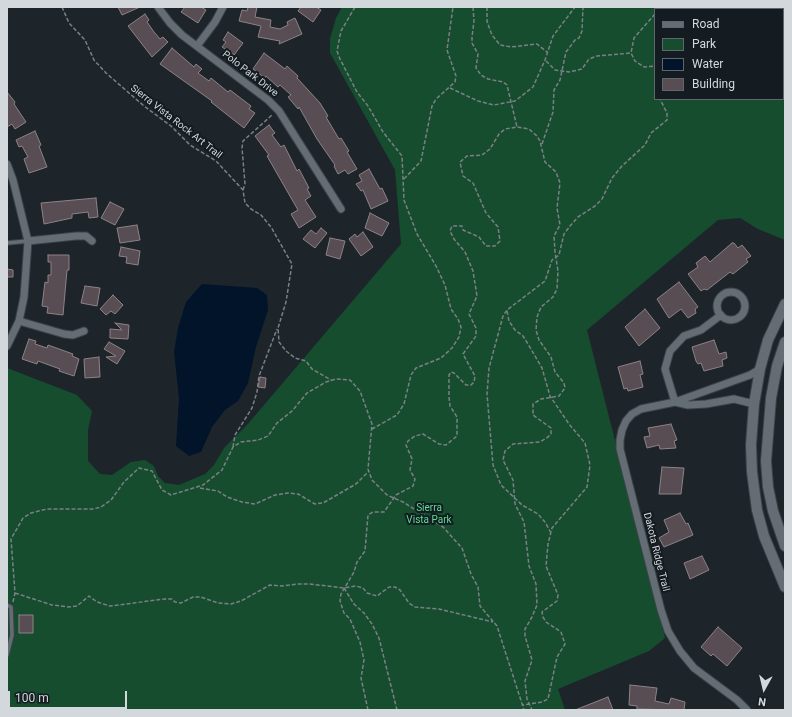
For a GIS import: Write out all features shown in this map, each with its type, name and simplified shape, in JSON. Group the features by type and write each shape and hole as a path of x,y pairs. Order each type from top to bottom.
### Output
{"main road":[{"path":"785,304 768,340 760,369 754,404 751,452 755,498 764,536 785,587"},
{"path":"785,342 777,366 771,398 766,461 768,487 773,511 785,546"}],"street":[{"name":"Polo Park Drive","path":"158,7 170,23 197,46 268,100 279,111 340,209"},
{"path":"197,46 215,22 223,7"},
{"path":"7,164 13,180 28,241 27,279 19,321 7,346"},
{"path":"28,241 76,236 86,236 92,241"},
{"path":"726,292 735,292 742,296 746,306 743,315 734,320 729,320 721,315 717,302 722,295 726,292"},
{"path":"675,402 665,368 670,351 684,336 701,330 721,315"},
{"path":"19,321 64,334 73,335 84,331"},
{"name":"Dakota Ridge Trail","path":"747,710 738,700 694,668 680,651 668,631 661,610 620,449 622,430 632,414 641,409 675,402 750,375 760,369"},
{"name":"Dakota Ridge Trail","path":"675,402 706,404 734,399 754,404"}],"lane":[{"path":"7,243 28,241"},
{"path":"7,655 12,635 9,606"}],"path":[{"name":"Sierra Vista Rock Art Trail","path":"62,7 69,23 85,40 94,60 106,73 144,106 171,126 190,145 216,161 242,190 246,203 251,209 261,215 271,227 292,264 286,302 278,328 259,376 256,397 235,435 233,447 222,470 209,482 198,488"},
{"path":"355,7 341,31 337,51 356,92 368,106 383,132 402,156 404,200 417,234 436,266 445,285 451,309 458,319 461,327 459,337 452,348 441,358 416,368 411,375 404,404 397,415 372,429"},
{"path":"404,179 421,161 432,106 436,99 455,82 456,76 447,50 452,7"},
{"path":"473,7 474,21 472,43 478,54 476,68 488,79 503,82 507,85 517,127"},
{"path":"487,7 487,21 489,28 492,35 500,45 511,47 536,44 548,52"},
{"path":"450,88 478,101 494,105 512,102 533,87 546,60 553,36 575,7"},
{"path":"541,146 553,112 555,103 554,90 560,80 566,52 575,40 579,38 582,30 583,7"},
{"path":"654,15 634,38 631,53 635,61 644,67 654,66"},
{"path":"546,60 555,70 569,72 582,69 589,59 597,56 631,53"},
{"path":"550,532 545,522 538,514 522,505 500,486 493,465 487,394 489,368 503,316 507,310 545,281 552,260 562,248 564,234 570,226 578,216 595,206 602,199 612,178 645,145 651,133 667,120 667,113 660,100"},
{"path":"242,190 245,184 242,148 243,141 272,115 279,111"},
{"path":"368,710 361,678 364,660 360,642 350,619 344,613 340,602 344,588 354,572 357,562 366,547 368,515 373,512 384,512 399,493 410,489 414,483 415,479 410,470 412,459 406,445 408,440 423,434 439,444 446,445 457,436 457,417 450,406 449,375 451,372 454,373 466,385 474,382 475,378 463,354 476,336 476,328 469,314 477,296 475,276 465,252 454,239 450,231 452,226 462,226 464,230 479,237 486,246 498,244 500,242 498,227 486,213 475,187 463,176 460,162 467,156 482,155 490,150 505,129 517,127 529,129 540,141 545,162 556,172 560,183 557,208 560,224 554,236 559,277 558,289 553,297 541,308 537,317 536,330 539,340 554,361 555,372 564,382 563,393 551,398 536,401 533,404 533,415 551,428 551,434 540,442 513,444 505,451 504,456 505,465 513,480 514,499 517,509 524,522 529,566 535,580 537,595 535,612 525,629 525,636 532,660 525,681 527,699 532,710"},
{"path":"507,310 509,321 515,330 523,336 542,368 551,398 569,424 585,443 590,465 587,487 564,516 558,520 550,532 546,566 558,594 557,600 542,612 546,622 561,632 565,644 557,657 548,699 542,702 523,704"},
{"path":"278,328 279,342 286,351 296,358 306,361 312,369 332,381"},
{"path":"233,447 241,442 258,440 268,436 277,423 292,411 307,393 322,384 332,381 345,380 354,384 365,403 372,429 369,471 372,480 381,491 443,527 455,539 464,552 468,568 478,587 480,606 495,623 506,657 515,677 524,710"},
{"path":"9,606 15,593 11,539 23,518 31,513 47,509 93,509 100,507 111,500 124,482 139,468 152,471 158,485 162,490 171,495 198,488 218,491 227,497 242,502 255,504 275,495 288,494 298,494 315,504 323,503 356,484 369,471"},
{"path":"15,593 52,605 69,607 77,606 89,596 97,602 110,606 165,599 172,599 175,602 181,603 194,597 201,596 218,603 231,604 270,585 282,586 310,584 344,588 356,586 363,588 367,593 377,596 389,587 395,587 400,590 409,603 415,607 439,609 495,623"},
{"path":"344,588 354,604 364,613 372,624 379,638 397,710"}],"green space":[{"name":"Sierra Vista Park","path":"342,7 785,7 785,240 758,229 740,218 718,220 587,330 665,638 649,651 558,689 565,710 7,710 7,368 77,395 92,411 88,430 88,461 100,474 112,475 131,462 145,460 154,466 158,476 165,483 179,485 205,474 214,465 224,448 247,425 401,244 395,170 330,53 330,39 336,18"}],"water":[{"path":"202,284 257,288 267,295 268,310 256,347 248,383 238,401 225,410 212,427 201,452 189,456 176,446 179,398 174,352 178,328 186,302"}],"building":[{"path":"118,7 140,7 122,15"},
{"path":"185,7 201,7 206,10 198,23 181,12"},
{"path":"248,7 257,7 255,17 271,20 270,27 280,29 288,25 287,22 295,18 302,34 279,44 280,41 258,37 261,26 239,21 242,10 247,11"},
{"path":"301,7 316,7 321,10 313,22 298,11"},
{"path":"145,14 149,20 147,22 154,32 160,39 163,37 168,42 152,57 128,26"},
{"path":"228,32 243,43 234,55 222,47 226,42 223,40"},
{"path":"172,48 194,67 196,64 202,69 198,73 209,81 211,78 228,92 230,90 251,106 249,109 255,113 244,128 211,102 212,101 160,64"},
{"path":"264,53 285,69 287,66 298,76 297,78 320,103 328,116 326,117 339,139 341,138 349,151 347,152 357,169 348,174 345,170 338,174 334,166 335,165 317,139 299,107 298,109 288,97 291,95 280,85 278,87 266,76 265,78 253,69"},
{"path":"7,92 15,102 14,104 26,122 15,129 12,124 7,127"},
{"path":"269,125 275,133 272,135 281,147 284,145 297,171 299,169 309,188 307,189 311,196 305,200 316,217 299,228 291,214 298,210 267,156 269,155 255,136"},
{"path":"35,131 41,145 39,146 47,167 29,173 24,159 28,157 22,146 19,147 16,140"},
{"path":"369,169 380,189 382,188 388,201 371,209 363,190 361,191 356,184 362,181 359,175"},
{"path":"96,198 98,217 89,218 88,212 72,214 72,218 44,224 41,203"},
{"path":"110,202 124,209 115,225 101,218"},
{"path":"370,213 389,223 382,236 365,228"},
{"path":"137,225 140,240 120,243 117,228"},
{"path":"321,228 327,233 315,248 303,239 311,230 316,234"},
{"path":"363,232 373,247 361,256 349,239 355,234 357,237"},
{"path":"330,238 345,241 340,259 326,255"},
{"path":"732,243 734,243 738,248 742,245 751,256 746,259 748,262 733,274 730,272 707,290 704,289 701,291 688,274 698,267 696,263 705,256 710,262"},
{"path":"121,247 140,251 138,265 126,263 127,257 119,256"},
{"path":"48,255 69,255 69,270 67,270 63,315 47,313 48,307 42,306 45,282 48,283 48,275 51,275 51,262 48,262"},
{"path":"7,269 13,270 13,277 7,277"},
{"path":"679,282 698,307 695,309 696,313 688,318 681,309 669,318 657,299"},
{"path":"85,286 100,288 97,306 81,303"},
{"path":"113,295 123,305 115,314 111,311 106,315 100,309"},
{"path":"645,309 660,328 639,346 625,327"},
{"path":"115,323 129,325 128,339 110,338 110,329 122,330"},
{"path":"29,339 36,341 35,344 47,348 48,345 73,354 72,356 79,359 74,376 38,361 37,364 22,359"},
{"path":"714,340 719,354 726,352 727,358 722,360 723,366 704,371 701,363 698,364 696,361 692,347"},
{"path":"109,342 125,351 117,364 106,357 116,356 104,349"},
{"path":"99,357 100,377 85,378 84,359"},
{"path":"640,361 643,374 640,375 643,387 628,391 627,388 624,389 618,367"},
{"path":"260,377 266,378 265,388 258,387"},
{"path":"671,424 677,440 674,441 676,448 660,449 659,445 647,448 644,437 650,436 648,428"},
{"path":"662,467 684,468 681,494 659,494"},
{"path":"680,513 686,524 688,523 693,535 664,547 659,538 669,532 664,520"},
{"path":"702,556 709,570 690,579 684,563"},
{"path":"19,615 33,615 33,633 19,633"},
{"path":"718,627 742,648 727,666 713,654 711,656 701,647"},
{"path":"630,685 657,688 655,701 669,704 671,698 685,702 684,710 637,709 637,706 629,705"},
{"path":"608,697 613,710 575,710"}]}
